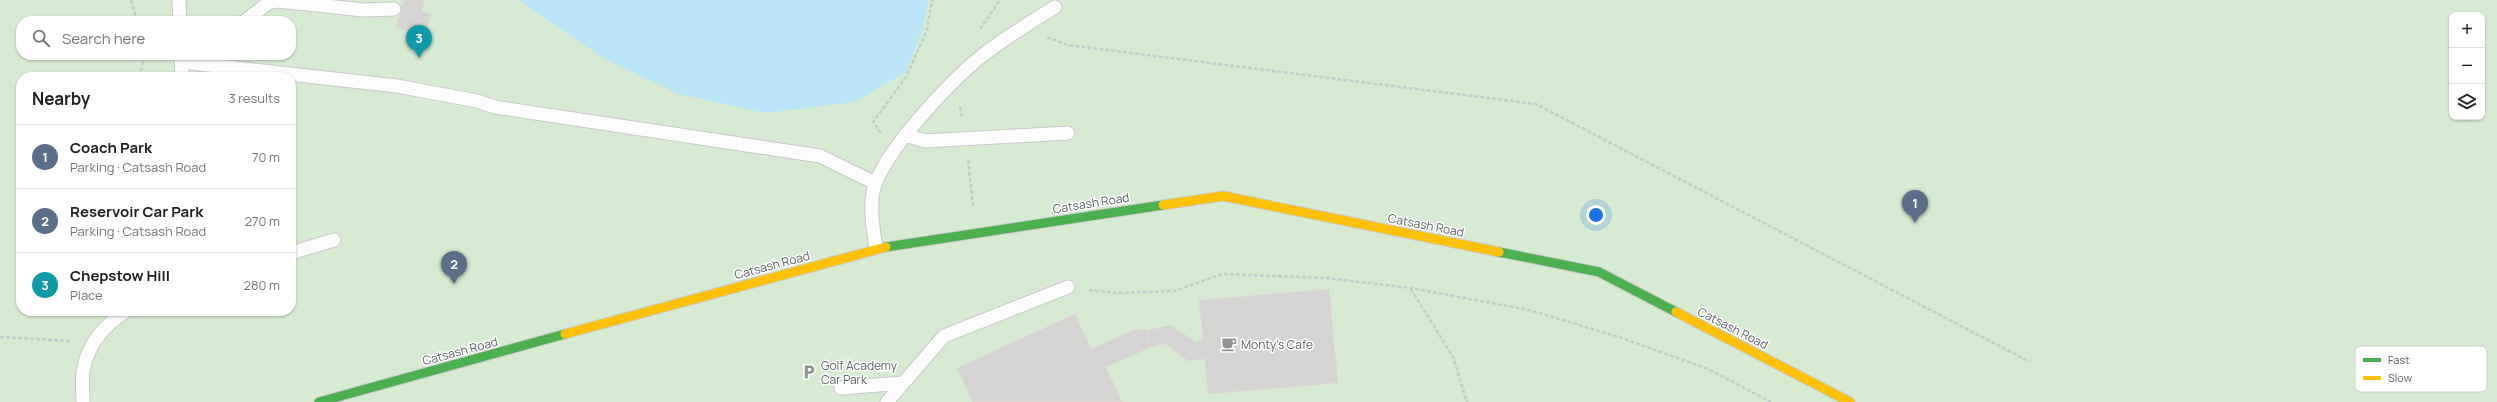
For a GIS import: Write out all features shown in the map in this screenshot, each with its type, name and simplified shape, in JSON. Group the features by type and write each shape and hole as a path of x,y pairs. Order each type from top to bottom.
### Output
{"street":[{"name":"Catsash Road","path":"319,402 876,248 1223,196 1599,272 1850,402"}],"lane":[{"path":"179,0 180,16"},
{"path":"251,16 268,2 278,1 364,10 394,9"},
{"path":"876,248 872,207 875,183 893,149 956,81 989,50 1055,7"},
{"path":"181,60 182,72"},
{"path":"202,60 222,61 397,86 477,101 495,107 820,156 875,183"},
{"path":"905,135 925,141 1068,133"},
{"path":"296,251 334,240"},
{"path":"887,402 944,336 1068,287"},
{"path":"83,402 83,368 94,342 110,321 118,316"},
{"path":"841,388 903,383"}],"path":[{"path":"132,0 136,16"},
{"path":"893,149 873,122 906,77 927,30 932,0"},
{"path":"975,35 1000,0"},
{"path":"1035,20 1044,36 1067,45 1536,104 2030,362"},
{"path":"141,72 143,60"},
{"path":"956,81 965,138 976,233"},
{"path":"1068,287 1115,293 1174,291 1222,274 1326,278 1411,288 1529,310 1619,337 1708,369 1771,402"},
{"path":"1411,288 1453,357 1467,402"},
{"path":"0,337 94,342"}],"green space":[{"path":"0,0 2497,0 2497,402 0,402"}],"water":[{"path":"518,0 928,0 923,29 906,72 854,102 765,113 678,94 603,58"}],"building":[{"path":"404,0 425,0 422,11 431,14 424,36 396,27"},
{"path":"1329,289 1338,383 1208,394 1205,359 1188,361 1164,343 1147,349 1149,330 1170,325 1196,342 1203,339 1199,300"},
{"path":"1075,314 1091,349 1136,329 1149,330 1147,349 1106,367 1122,402 973,402 957,368"}],"traffic: fast":[{"path":"886,247 1163,205"},
{"path":"1499,252 1599,272 1676,312"},
{"path":"319,402 565,334"}],"traffic: slow":[{"path":"1163,205 1223,196 1499,252"},
{"path":"565,334 886,247"},
{"path":"1676,312 1850,402"}],"place":[{"name":"Chepstow Hill","path":"419,58"},
{"name":"Coach Park","path":"1915,223"},
{"name":"Reservoir Car Park","path":"454,284"},
{"name":"Monty's Cafe","path":"1229,344"},
{"name":"Golf Academy Car Park","path":"809,372"}]}
